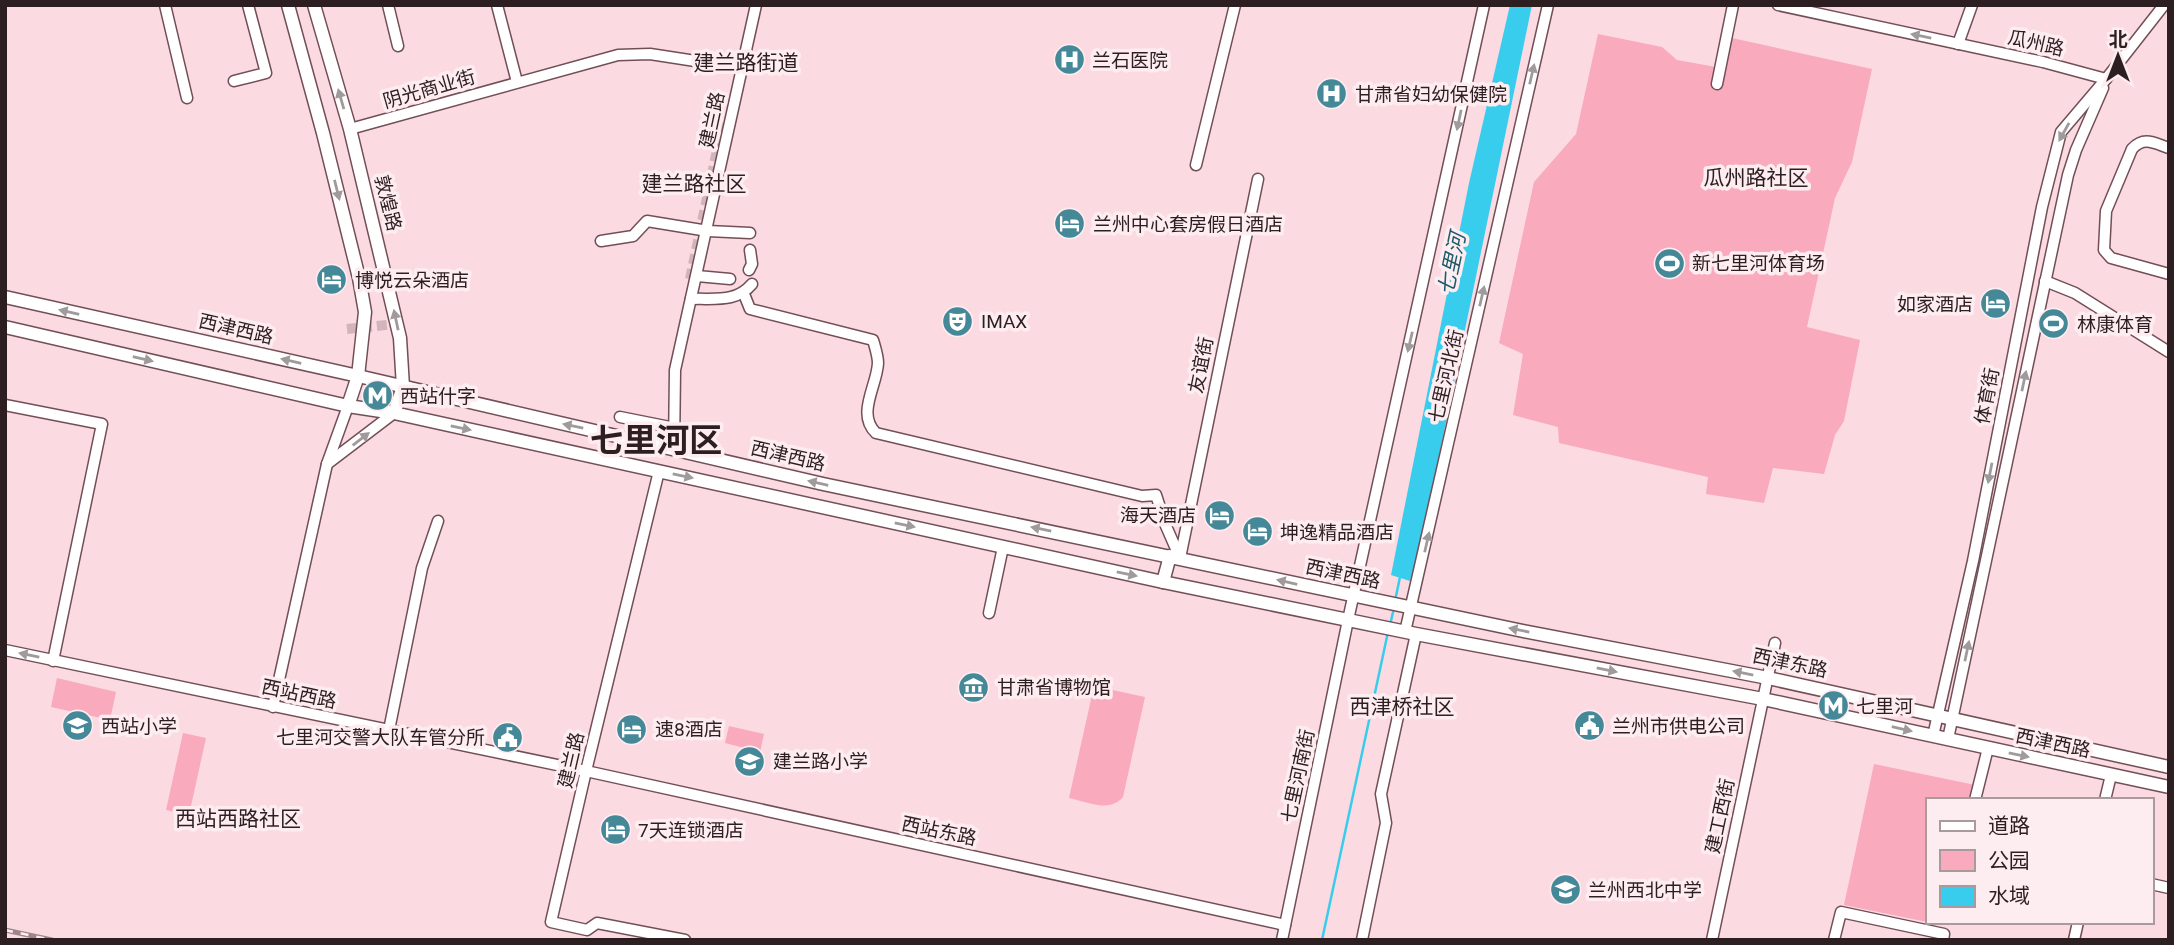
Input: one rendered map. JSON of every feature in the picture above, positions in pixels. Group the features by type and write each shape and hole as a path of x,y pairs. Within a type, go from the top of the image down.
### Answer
{"main road":[{"path":"288,5 323,133 365,312 358,376 348,406"},
{"name":"敦煌路","path":"314,5 350,130 400,338 403,387 394,413"},
{"name":"西津西路","path":"5,298 358,376 840,488 1406,607"},
{"path":"5,327 348,406 394,413 1163,582 1406,632 1763,699 1931,736"},
{"path":"1163,582 1175,557"},
{"name":"西津东路","path":"1406,607 1768,678 2169,767"},
{"name":"西津西路","path":"1931,736 2169,787"}],"street":[{"path":"165,5 187,98"},
{"path":"234,81 266,73 248,5"},
{"path":"388,5 398,46"},
{"path":"497,5 517,82"},
{"name":"建兰路","path":"674,449 675,370 708,231 755,5"},
{"path":"1196,165 1235,5"},
{"path":"1348,620 1484,5"},
{"name":"七里河北街","path":"1406,632 1406,607 1548,5"},
{"path":"1717,84 1733,5"},
{"name":"瓜州路","path":"1777,5 2106,79"},
{"path":"1958,44 1972,5"},
{"name":"体育街","path":"1931,736 1972,561 2042,206 2061,132 2164,5"},
{"name":"阴光商业街","path":"350,130 618,55 650,54 741,68"},
{"name":"体育街","path":"1948,739 2068,175 2106,79"},
{"path":"2169,148 2149,141 2138,142 2132,149 2106,212 2105,250 2111,258 2169,274"},
{"name":"友谊街","path":"1175,557 1258,179"},
{"path":"601,241 633,236 647,221 708,231 750,233"},
{"path":"749,270 753,255 750,250"},
{"path":"697,276 730,279"},
{"path":"2045,281 2075,293 2169,352"},
{"path":"691,299 734,298 744,294 752,284"},
{"path":"744,294 750,309 873,340 878,362 867,417 876,433 1142,496 1156,495 1175,557"},
{"path":"5,405 102,424 53,661"},
{"path":"273,707 327,464 348,406"},
{"path":"327,464 394,413"},
{"path":"620,417 675,428"},
{"name":"建兰路","path":"659,471 551,922 587,930 597,923 685,940"},
{"path":"389,730 422,568 438,521"},
{"path":"989,613 1003,547"},
{"name":"七里河南街","path":"1282,940 1348,620"},
{"path":"1363,940 1386,823 1381,794 1406,632"},
{"name":"建工西街","path":"1712,940 1775,643"},
{"name":"西站西路","path":"5,650 586,771"},
{"path":"1975,798 1987,748"},
{"name":"西站东路","path":"586,771 1285,925"},
{"path":"2105,798 2111,775"},
{"path":"1834,940 1841,912 1944,932"}],"green space":[{"name":"新七里河体育场","path":"1598,34 1662,47 1677,60 1716,67 1723,36 1872,69 1852,162 1835,198 1807,327 1860,340 1844,421 1835,435 1824,474 1773,468 1764,503 1706,494 1708,477 1559,443 1558,427 1513,415 1523,354 1499,343 1534,182 1576,134"},
{"path":"57,678 116,692 110,720 51,707"},
{"path":"1094,686 1145,697 1123,797 1117,802 1105,805 1069,798"},
{"path":"729,726 764,734 760,752 725,743"},
{"path":"183,733 206,738 189,815 166,810"},
{"path":"1874,764 1980,786 1977,798 1926,798 1926,922 1844,905"}],"water":[{"path":"1510,5 1532,5 1421,543 1410,581 1391,575 1469,183"}],"waterway":[{"name":"七里河","path":"1395,601 1400,577"},
{"name":"七里河","path":"1390,625 1394,608"},
{"name":"七里河","path":"1322,940 1388,632"}],"tunnel":[{"path":"690,279 724,117"},
{"path":"347,329 405,323"}],"railway":[{"path":"5,930 52,940"}],"place":[{"name":"兰石医院","path":"1069,60"},
{"name":"甘肃省妇幼保健院","path":"1332,94"},
{"name":"兰州中心套房假日酒店","path":"1070,224"},
{"name":"新七里河体育场","path":"1669,263"},
{"name":"博悦云朵酒店","path":"332,280"},
{"name":"如家酒店","path":"1996,304"},
{"name":"IMAX","path":"958,321"},
{"name":"林康体育","path":"2054,324"},
{"name":"西站什字","path":"377,396"},
{"name":"海天酒店","path":"1219,515"},
{"name":"坤逸精品酒店","path":"1257,532"},
{"name":"甘肃省博物馆","path":"974,687"},
{"name":"七里河","path":"1833,706"},
{"name":"西站小学","path":"78,726"},
{"name":"兰州市供电公司","path":"1589,726"},
{"name":"速8酒店","path":"632,729"},
{"name":"七里河交警大队车管分所","path":"508,737"},
{"name":"建兰路小学","path":"750,761"},
{"name":"7天连锁酒店","path":"615,830"},
{"name":"兰州西北中学","path":"1565,890"}],"district":[{"name":"建兰路街道","path":"746,63"},
{"name":"瓜州路社区","path":"1756,178"},
{"name":"建兰路社区","path":"694,184"},
{"name":"七里河区","path":"656,440"},
{"name":"西津桥社区","path":"1402,707"},
{"name":"西站西路社区","path":"238,819"}]}
